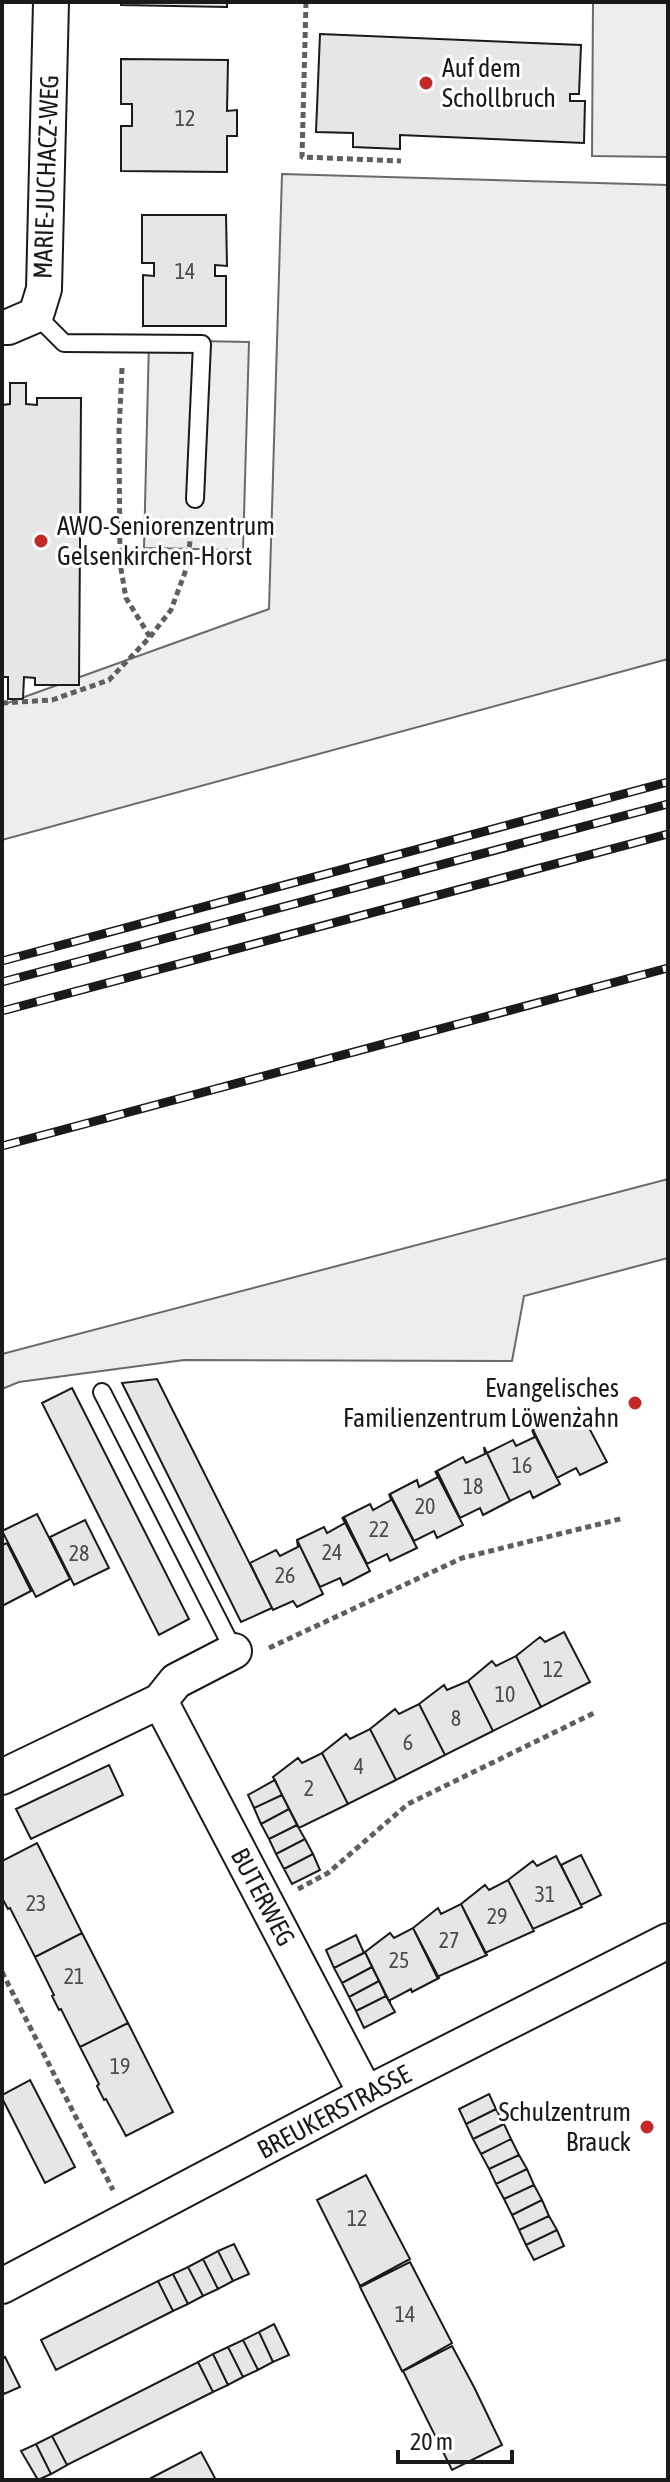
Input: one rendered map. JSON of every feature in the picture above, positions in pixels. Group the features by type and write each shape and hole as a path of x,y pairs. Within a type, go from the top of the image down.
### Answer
{"street":[{"name":"MARIE-JUCHACZ-WEG","path":"2,327 36,315 44,289 51,2"},
{"path":"2,1777 160,1701 176,1681 234,1651"},
{"name":"BUTERWEG","path":"160,1701 366,2094"},
{"name":"BREUKERSTRASSE","path":"2,2286 366,2094 668,1941"}],"lane":[{"path":"36,315 64,343 202,344 195,499"},
{"path":"102,1392 234,1651"}],"path":[{"path":"306,2 302,157 401,161"},
{"path":"124,343 119,432 120,563 126,598 150,637"},
{"path":"2,703 52,700 109,680 150,637 171,610 187,567 195,499"},
{"path":"234,1651 255,1654 462,1558 624,1518"},
{"path":"266,1904 328,1873 408,1804 594,1713"},
{"path":"2,1972 128,2220"}],"shaded area":[{"path":"593,2 668,2 668,157 592,156"},
{"path":"282,174 668,185 668,659 2,840 2,705 269,609"},
{"path":"149,340 249,342 243,550 144,548"},
{"path":"668,1179 668,1258 524,1296 512,1361 184,1360 19,1382 2,1389 2,1354"}],"building":[{"path":"121,2 227,2 227,7 121,5"},
{"path":"320,34 581,45 579,94 570,94 570,101 585,101 584,143 400,135 400,149 353,147 353,133 316,132"},
{"path":"121,59 228,60 227,111 237,110 237,136 227,136 227,172 121,171 121,126 132,126 132,104 121,104"},
{"path":"142,215 226,215 227,266 215,265 215,276 226,276 226,326 143,326 143,275 154,276 154,263 142,263"},
{"name":"AWO-Seniorenzentrum Gelsenkirchen-Horst","path":"10,383 26,383 26,404 37,405 37,398 81,398 79,685 35,685 35,678 24,677 23,699 8,699 8,677 2,677 2,405 10,404"},
{"path":"157,1379 272,1608 241,1622 122,1383"},
{"path":"72,1388 189,1619 159,1635 42,1403"},
{"path":"578,1407 607,1462 580,1475 576,1468 557,1478 533,1430 559,1417 562,1422 581,1413"},
{"path":"532,1430 560,1484 533,1498 530,1491 510,1501 487,1453 513,1440 516,1446 535,1437"},
{"path":"484,1447 510,1501 483,1515 480,1508 460,1518 437,1471 463,1457 466,1463 485,1454"},
{"path":"435,1471 463,1525 437,1538 434,1531 414,1541 390,1494 417,1480 419,1487 438,1477"},
{"path":"389,1494 417,1548 390,1561 387,1554 367,1564 344,1517 370,1504 373,1510 391,1500"},
{"path":"37,1514 70,1579 36,1597 2,1531"},
{"path":"342,1517 370,1571 343,1585 340,1578 320,1587 297,1540 324,1527 327,1533 345,1523"},
{"path":"85,1520 109,1568 74,1585 50,1537"},
{"path":"297,1540 323,1594 297,1607 293,1601 273,1610 250,1563 276,1550 280,1556 298,1547"},
{"path":"7,1543 31,1591 2,1606 2,1545"},
{"path":"564,1632 590,1682 541,1707 516,1656 540,1637 545,1642"},
{"path":"516,1656 541,1707 493,1731 468,1681 492,1661 496,1666"},
{"path":"468,1681 493,1731 445,1755 419,1704 444,1685 447,1690"},
{"path":"419,1704 445,1755 396,1780 370,1729 395,1709 399,1714"},
{"path":"370,1729 396,1780 348,1804 322,1753 346,1734 350,1739"},
{"path":"322,1753 348,1804 299,1828 273,1777 298,1758 302,1763"},
{"path":"109,1765 123,1795 31,1839 16,1809"},
{"path":"275,1780 282,1795 254,1808 248,1795"},
{"path":"282,1795 289,1809 261,1824 254,1808"},
{"path":"289,1809 297,1825 269,1839 261,1824"},
{"path":"297,1825 305,1839 276,1854 269,1839"},
{"path":"305,1839 313,1854 284,1869 276,1854"},
{"path":"37,1843 82,1933 35,1957 2,1898 2,1861"},
{"path":"313,1854 320,1870 292,1884 284,1869"},
{"path":"581,1855 601,1895 581,1905 561,1865"},
{"path":"556,1856 582,1907 533,1929 508,1880 533,1861 537,1866"},
{"path":"508,1880 534,1931 485,1953 461,1904 485,1885 489,1890"},
{"path":"461,1904 487,1955 437,1977 413,1928 438,1908 441,1914"},
{"path":"413,1928 439,1978 412,1992 411,1989 390,2000 390,2003 365,1952 390,1933 394,1938"},
{"path":"82,1933 128,2023 80,2047 35,1957"},
{"path":"356,1935 364,1953 334,1968 326,1950"},
{"path":"365,1952 372,1967 342,1983 334,1968"},
{"path":"372,1967 379,1981 349,1997 342,1983"},
{"path":"379,1981 386,1996 356,2011 349,1997"},
{"path":"386,1996 395,2012 364,2028 356,2011"},
{"path":"128,2023 173,2112 126,2136 104,2100 80,2047"},
{"path":"30,2080 75,2167 45,2183 2,2098 2,2095"},
{"path":"489,2094 496,2109 466,2124 459,2109"},
{"path":"496,2109 504,2124 473,2139 466,2124"},
{"path":"504,2124 511,2139 481,2154 473,2139"},
{"path":"511,2139 519,2155 489,2169 481,2154"},
{"path":"519,2155 527,2169 496,2184 489,2169"},
{"path":"527,2169 534,2185 504,2199 496,2184"},
{"path":"366,2175 410,2259 360,2286 317,2200"},
{"path":"534,2185 542,2200 512,2215 504,2199"},
{"path":"542,2200 549,2216 519,2230 512,2215"},
{"path":"549,2216 557,2230 526,2245 519,2230"},
{"path":"557,2230 564,2246 534,2260 526,2245"},
{"path":"234,2244 249,2274 233,2281 218,2251"},
{"path":"218,2251 233,2281 218,2289 203,2259"},
{"path":"203,2259 218,2289 203,2296 188,2267"},
{"path":"410,2262 452,2343 402,2371 360,2287"},
{"path":"188,2267 203,2296 188,2304 173,2274"},
{"path":"173,2274 188,2304 173,2311 158,2281"},
{"path":"158,2281 173,2311 56,2370 41,2340"},
{"path":"274,2324 289,2355 273,2362 259,2332"},
{"path":"259,2332 273,2362 258,2370 243,2340"},
{"path":"243,2340 258,2370 243,2377 228,2347"},
{"path":"452,2346 502,2445 452,2470 403,2371"},
{"path":"228,2347 243,2377 228,2385 213,2354"},
{"path":"213,2354 228,2385 213,2392 198,2362"},
{"path":"5,2357 20,2387 4,2394 2,2359"},
{"path":"198,2362 213,2392 67,2465 52,2436"},
{"path":"52,2436 67,2465 51,2474 36,2444"},
{"path":"36,2444 51,2474 38,2480 21,2451"},
{"path":"201,2452 216,2480 152,2480 151,2478"}],"railway":[{"path":"2,961 668,782"},
{"path":"2,982 668,804"},
{"path":"2,1011 668,834"},
{"path":"2,1146 668,968"}],"place":[{"name":"Auf dem Schollbruch","path":"426,83"},
{"name":"AWO-Seniorenzentrum Gelsenkirchen-Horst","path":"41,541"},
{"name":"Evangelisches Familienzentrum Löwenzahn","path":"635,1403"},
{"name":"Schulzentrum Brauck","path":"647,2127"}]}
